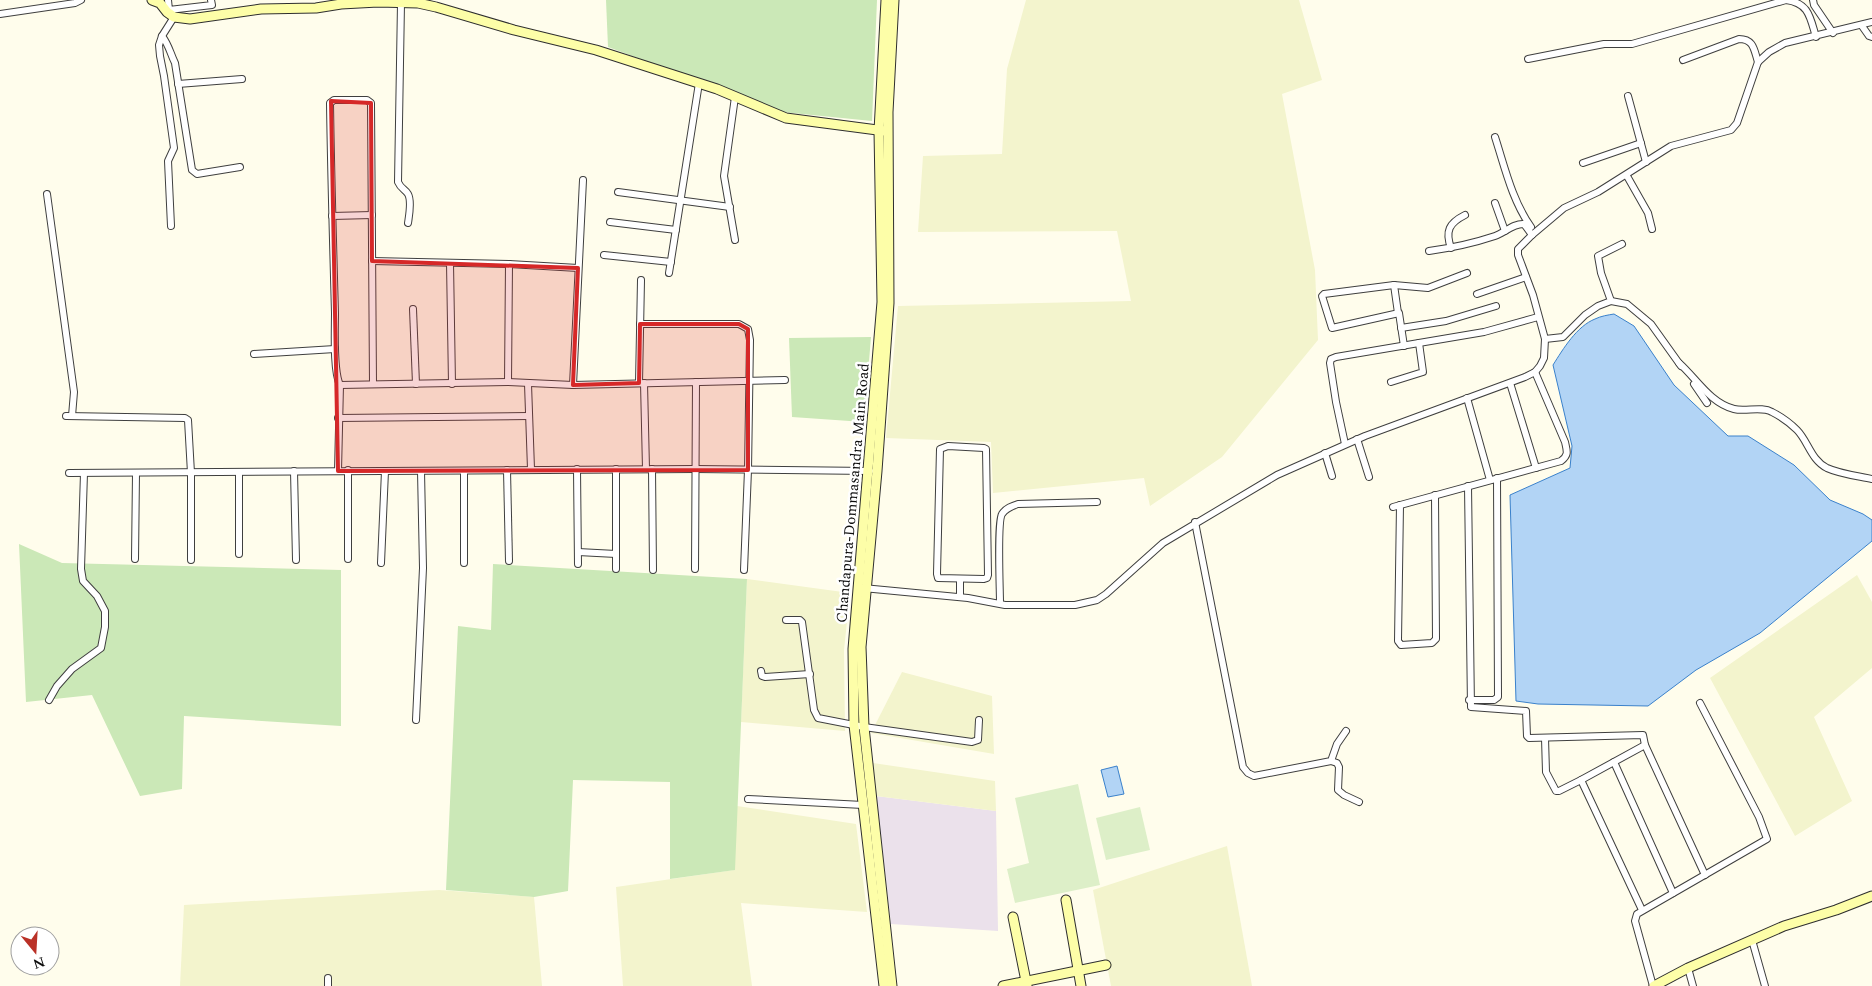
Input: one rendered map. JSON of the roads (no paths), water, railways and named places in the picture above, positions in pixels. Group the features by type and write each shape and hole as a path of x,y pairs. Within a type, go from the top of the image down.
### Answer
{"main road":[{"path":"152,0 160,4 174,17 190,20 261,9 316,8 378,2 436,7 514,30 596,50 699,83 786,118 883,131"},
{"name":"Chandapura-Dommasandra Main Road","path":"886,0 883,131 889,303 863,588 861,648 864,727 892,986"},
{"name":"Chandapura-Dommasandra Main Road","path":"883,131 894,0"},
{"name":"Chandapura-Dommasandra Main Road","path":"863,588 853,649 854,725 884,986"},
{"path":"1658,985 1688,968 1784,926 1836,910 1872,896"},
{"path":"1066,900 1081,986"},
{"path":"1013,917 1027,984"},
{"path":"1003,986 1027,984 1106,965"}],"street":[{"path":"0,14 76,3 81,0"},
{"path":"168,0 169,10 212,5 211,0"},
{"path":"1528,59 1604,44 1632,44 1786,0 1796,1 1807,10 1816,36"},
{"path":"1813,0 1814,5 1833,32"},
{"path":"402,3 398,182 401,189 407,192 410,197 408,223"},
{"path":"190,8 190,20"},
{"path":"172,226 168,161 174,148 160,45 162,36 174,17"},
{"path":"863,588 960,597 1000,604 1075,606 1097,600 1119,584 1163,543 1195,522 1277,475 1357,439 1535,372 1544,358 1546,339 1518,248 1564,208 1626,176 1671,146 1731,130 1737,123 1758,62 1769,52 1785,44 1872,22"},
{"path":"1862,26 1869,36 1872,37"},
{"path":"162,36 169,44 175,63 192,170 197,174 240,167"},
{"path":"1683,60 1739,39 1746,39 1750,41 1758,62"},
{"path":"178,84 242,79"},
{"path":"669,273 699,83"},
{"path":"1628,96 1646,162"},
{"path":"734,97 724,176 735,240"},
{"path":"338,470 340,385 337,373 336,349 330,103 334,100 367,100 371,103 373,384"},
{"path":"1495,137 1513,195 1520,212 1533,233"},
{"path":"1583,163 1641,143"},
{"path":"1626,176 1648,213 1652,229"},
{"path":"573,385 583,180"},
{"path":"618,192 730,207"},
{"path":"47,194 74,392 69,416 185,418 189,422 191,560"},
{"path":"1495,203 1505,231"},
{"path":"332,216 372,215"},
{"path":"1451,248 1447,237 1449,228 1457,219 1465,215"},
{"path":"610,222 676,230"},
{"path":"1429,251 1451,248 1496,236 1522,224 1533,233"},
{"path":"1611,301 1601,273 1598,256 1622,244"},
{"path":"604,255 671,262"},
{"path":"372,262 509,264 578,268"},
{"path":"450,263 452,384"},
{"path":"508,382 509,264"},
{"path":"1398,313 1332,328 1322,296 1324,294 1394,285 1428,288 1467,273"},
{"path":"1477,294 1526,277"},
{"path":"640,280 642,383 649,470 653,570"},
{"path":"1394,285 1404,346"},
{"path":"1546,339 1563,337 1585,315 1598,306 1611,301 1627,304 1651,324 1707,403"},
{"path":"1401,328 1446,320 1496,306"},
{"path":"413,309 416,384"},
{"path":"1345,444 1330,363 1332,359 1484,332 1538,317"},
{"path":"640,324 739,324 748,329 750,340 750,381 744,570"},
{"path":"1391,382 1423,372 1419,343"},
{"path":"254,354 336,349"},
{"path":"1679,363 1704,390 1728,407 1746,410 1770,410 1787,422 1797,430 1810,451 1826,468 1872,479"},
{"path":"1435,495 1436,639 1432,643 1401,645 1398,641 1397,506 1435,495 1561,461 1568,453 1535,372"},
{"path":"340,385 508,382 573,385 785,380"},
{"path":"695,569 696,382"},
{"path":"1510,383 1536,468"},
{"path":"528,384 531,469"},
{"path":"1467,398 1490,480"},
{"path":"338,418 529,416"},
{"path":"1357,439 1369,477"},
{"path":"948,446 984,448 986,454 988,575 984,579 960,579 938,578 936,574 940,449 948,446"},
{"path":"1325,453 1332,476"},
{"path":"69,473 531,469 649,470 695,468 873,471"},
{"path":"577,469 578,564"},
{"path":"616,469 616,568"},
{"path":"348,470 348,559"},
{"path":"416,720 423,568 421,470"},
{"path":"464,470 464,563"},
{"path":"506,470 509,561"},
{"path":"294,471 296,560"},
{"path":"381,563 385,471"},
{"path":"239,472 239,554"},
{"path":"49,700 57,686 72,669 101,648 105,627 105,611 97,596 83,581 81,569 84,473"},
{"path":"135,559 136,473"},
{"path":"1469,700 1494,700 1498,697 1498,478"},
{"path":"1468,486 1469,700 1471,708 1526,711 1527,736 1529,738 1643,735 1645,744 1705,875"},
{"path":"1000,604 999,542 1001,516 1004,512 1009,507 1018,504 1097,502"},
{"path":"1195,522 1243,767 1254,776 1331,761 1337,763 1339,767 1338,790 1359,802"},
{"path":"578,552 616,554"},
{"path":"960,579 960,597"},
{"path":"786,620 800,620 802,622 814,710 818,718 864,727 976,742 978,740 979,720"},
{"path":"761,671 762,676 765,677 810,674"},
{"path":"1658,985 1635,921 1637,914 1765,840 1767,836 1700,703"},
{"path":"1331,761 1337,744 1346,731"},
{"path":"1545,738 1546,772 1556,791 1582,780 1645,744"},
{"path":"1614,762 1673,893"},
{"path":"1582,780 1642,910"},
{"path":"748,799 862,805"},
{"path":"1752,940 1765,986"},
{"path":"1688,968 1693,986"},
{"path":"328,978 328,986"}],"water":[{"path":"1614,314 1634,326 1674,385 1728,436 1748,436 1794,465 1830,500 1863,514 1872,520 1872,541 1760,633 1696,670 1648,706 1538,704 1516,701 1510,495 1570,468 1572,446 1553,365 1561,352 1582,327 1597,318"},
{"path":"1117,766 1124,794 1108,797 1101,770"}]}
